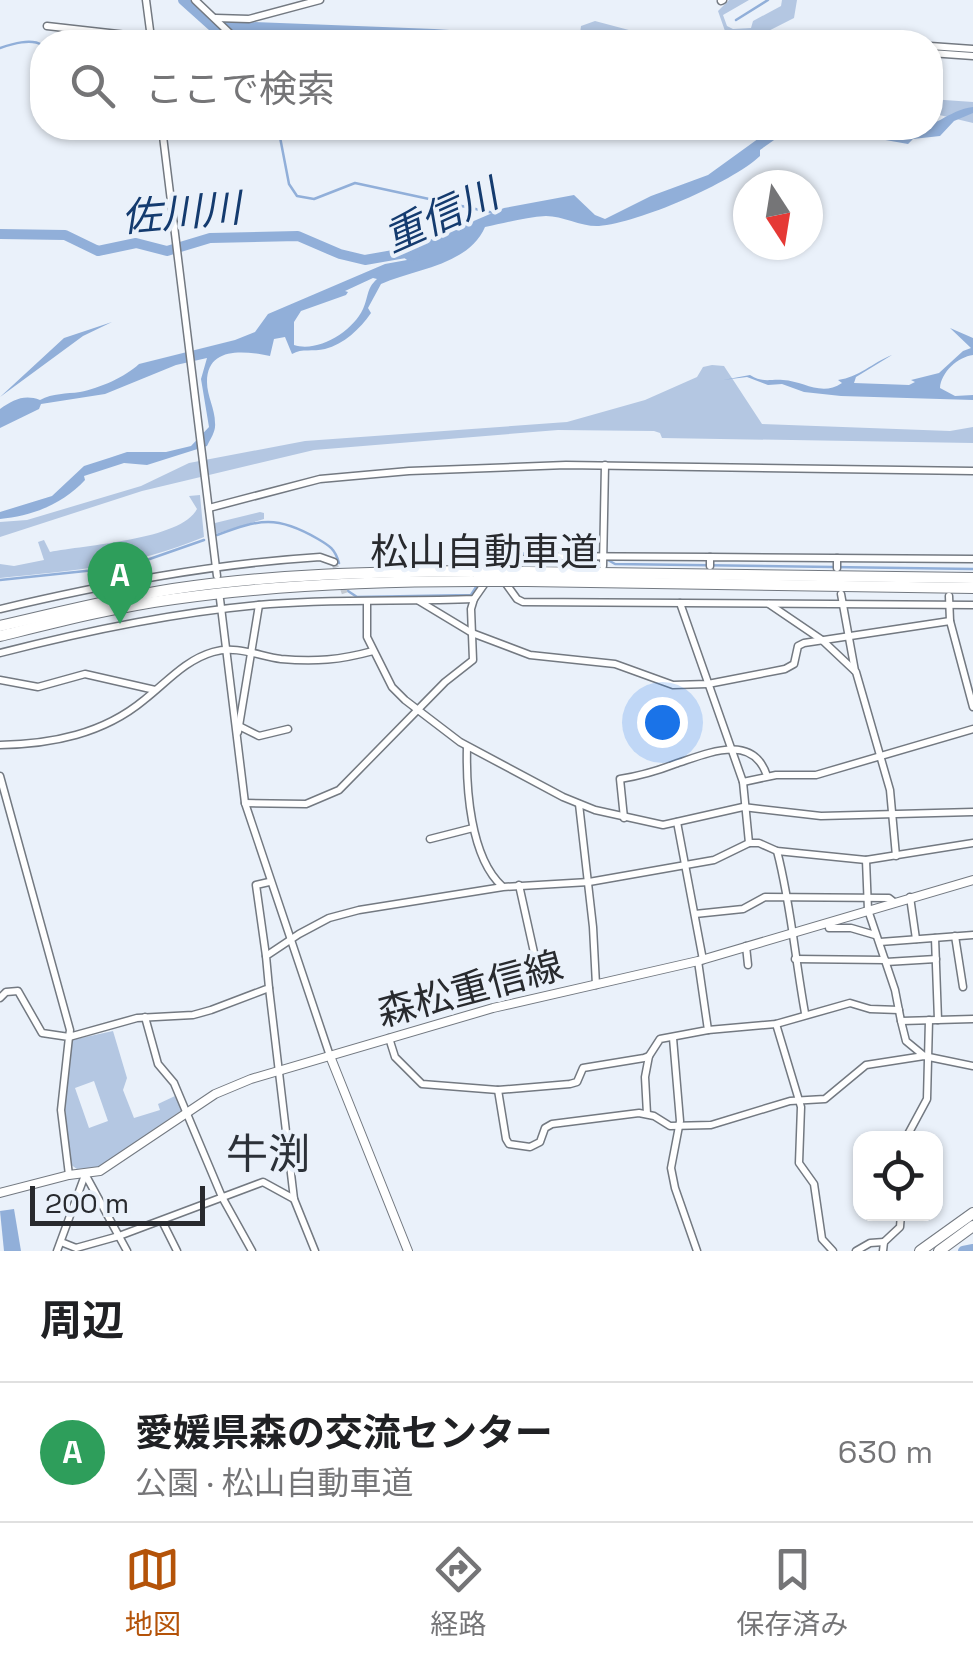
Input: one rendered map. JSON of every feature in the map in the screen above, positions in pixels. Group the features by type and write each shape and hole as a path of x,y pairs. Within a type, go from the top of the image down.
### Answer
{"highway":[{"name":"松山自動車道","path":"0,626 124,598 231,581 360,572 973,578"},
{"name":"松山自動車道","path":"0,636 111,610 231,592 474,576"},
{"name":"松山自動車道","path":"527,576 973,588"},
{"path":"920,1251 973,1213"},
{"path":"939,1251 973,1226"}],"main road":[{"name":"森松重信線","path":"0,1193 100,1171 235,1084 493,1008 700,960 828,925 973,880"},
{"path":"330,1056 408,1251"}],"street":[{"path":"146,0 150,30"},
{"path":"195,0 228,30"},
{"path":"216,18 249,19 320,0"},
{"path":"47,26 75,30"},
{"path":"943,48 973,53"},
{"path":"943,53 973,53"},
{"path":"163,140 216,571"},
{"path":"209,508 343,475 605,465 973,472"},
{"path":"604,566 605,465"},
{"path":"245,803 306,804 339,790 445,682 473,660 474,600 497,566 517,566 529,556 710,561 973,560"},
{"path":"0,609 106,584 320,557 334,562"},
{"path":"837,558 837,568"},
{"path":"949,570 950,559"},
{"path":"492,574 524,602 680,603 711,598 768,604 949,600 973,605"},
{"path":"602,590 602,602"},
{"path":"841,594 856,672 890,790 896,856"},
{"path":"0,653 100,630 222,609 346,596 367,603 474,600"},
{"path":"220,599 245,803 330,1056"},
{"path":"949,600 950,620 973,707"},
{"path":"419,601 472,633 530,655 616,664 673,685 708,684 785,669 794,664 798,646 950,620"},
{"path":"367,603 367,637 392,687 467,746 579,804 650,825 743,807 822,816 973,812"},
{"path":"680,603 742,782 750,843"},
{"path":"768,604 822,640 856,672"},
{"path":"237,737 259,605"},
{"path":"0,745 43,743 91,731 124,715 179,670 209,652 226,649 323,662 372,650"},
{"path":"0,680 38,688 84,674 156,690"},
{"path":"239,726 259,736 288,730"},
{"path":"742,782 766,776 816,775 973,729"},
{"path":"467,746 466,780 473,828 491,876 502,886"},
{"path":"624,818 620,780 712,751 754,755 766,776"},
{"path":"0,776 70,1030 61,1110 69,1175"},
{"path":"579,804 596,985"},
{"path":"677,822 694,914 708,1030"},
{"path":"430,839 473,828"},
{"path":"266,956 329,918 359,910 502,886 588,882 714,860 750,843 777,851 866,860 973,844"},
{"path":"777,851 789,897 795,959 806,1013"},
{"path":"866,860 868,910 906,1041 927,1056"},
{"path":"269,882 256,884 294,1199 315,1251"},
{"path":"520,885 534,957"},
{"path":"694,914 742,909 764,896 890,898 894,902"},
{"path":"910,897 916,939"},
{"path":"830,941 828,925 878,938 973,935"},
{"path":"955,936 963,987"},
{"path":"910,1131 927,1099 927,1056 934,1020 935,938"},
{"path":"746,946 748,965"},
{"path":"795,959 936,959"},
{"path":"0,998 18,990 42,1033 69,1037 145,1017 193,1014 269,988"},
{"path":"647,1114 645,1077 649,1056 660,1040 708,1030 776,1024 850,1003 870,1009 900,1010"},
{"path":"145,1017 158,1064 174,1083 222,1197 252,1251"},
{"path":"902,1022 973,1019"},
{"path":"776,1024 800,1100 799,1163 814,1184 822,1239 833,1251"},
{"path":"389,1038 394,1057 422,1084 498,1090 570,1084 578,1082 583,1068 649,1056"},
{"path":"673,1038 680,1127 672,1168 697,1251"},
{"path":"498,1090 506,1139 509,1144 522,1147 535,1146 545,1128 552,1124 647,1114 680,1127 711,1125 800,1100 817,1100 832,1096 866,1064 927,1056 973,1066"},
{"path":"86,1174 127,1251"},
{"path":"58,1251 86,1174"},
{"path":"62,1242 81,1249 263,1182 294,1199"},
{"path":"162,1221 178,1251"},
{"path":"856,1251 870,1243 884,1247 900,1221"}],"shaded area":[{"path":"729,0 749,0 723,15 727,26 733,29 751,28 753,21 781,6 782,0 797,0 794,18 770,30 725,30 718,11"},
{"path":"595,21 629,30 580,30 581,26"},
{"path":"943,100 973,102 973,123 943,116"},
{"path":"973,107 973,113 954,121 943,133 943,119"},
{"path":"756,140 774,140 760,150 760,156 741,170 733,170 728,178 637,218 593,226 546,216 485,227 467,250 454,258 381,284 368,308 371,313 339,344 292,354 285,337 274,339 270,356 229,354 213,362 207,382 215,426 207,446 147,465 124,463 84,476 85,480 57,502 35,512 0,519 0,512 52,496 84,466 127,452 166,452 191,446 209,427 201,379 207,358 176,365 105,394 41,404 39,409 0,428 0,409 14,401 88,390 119,378 139,364 235,340 255,332 268,314 385,264 407,260 402,256 411,248 504,208 574,195 605,219 651,196 708,175","holes":["377,279 351,325 334,338 314,346 294,345 294,322 301,311"]},
{"path":"112,322 83,336 0,397 64,338"},
{"path":"950,328 973,338 973,355 951,366 940,388 955,396 973,395 973,400 841,396 804,392 782,384 768,385 747,377 723,380 750,375 827,389 892,355 856,377 854,383 909,385 915,382 911,380 939,373 971,348"},
{"path":"724,366 762,424 950,431 973,427 973,443 662,438 654,431 558,430 314,450 142,491 0,537 0,522 27,520 141,486 189,463 305,441 567,422 645,400 697,377 703,367"},
{"path":"200,495 204,537 128,561 0,578 0,564 14,566 44,560 38,542 44,540 50,552 130,540 172,528 197,509 189,496"},
{"path":"260,512 264,519 215,534 215,523"},
{"path":"113,1031 127,1078 123,1090 134,1118 160,1110 158,1104 175,1096 182,1110 100,1167 77,1169 70,1164 65,1109 72,1040","holes":["94,1081 108,1121 89,1128 75,1088"]},
{"path":"14,1209 21,1251 4,1251 0,1211"}],"waterway":[{"path":"183,0 212,26 217,26"},
{"path":"736,20 768,0"},
{"path":"226,26 330,30"},
{"path":"0,48 30,42"},
{"name":"重信川","path":"281,140 289,184 297,196 314,199 355,183 494,213"},
{"name":"佐川川","path":"0,234 65,235 98,251 136,243 167,251 210,238 298,236 365,260 405,253 415,256"},
{"path":"217,535 257,523 279,523 326,544 339,563"},
{"path":"0,580 114,568 204,540"},
{"path":"488,569 494,560 517,559 526,552 596,554"},
{"path":"608,560 615,564 973,569"},
{"path":"348,591 357,597 471,595 478,584"},
{"path":"963,1251 973,1249"}],"tunnel":[{"path":"334,562 345,594"}],"place":[{"name":"愛媛県森の交流センター","path":"120,624"}],"district":[{"name":"牛渕","path":"268,1154"}]}
